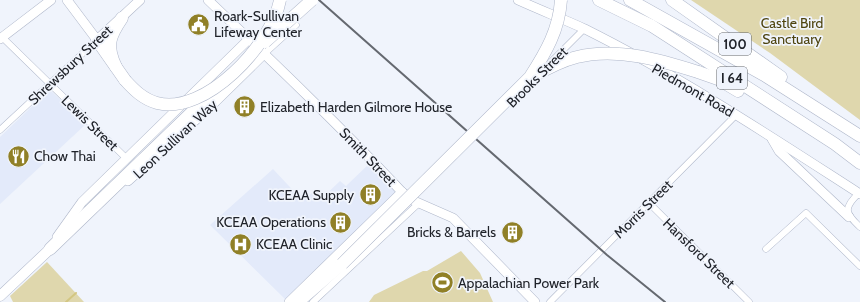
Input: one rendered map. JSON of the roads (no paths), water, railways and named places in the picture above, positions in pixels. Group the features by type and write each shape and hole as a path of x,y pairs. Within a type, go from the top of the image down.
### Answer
{"highway":[{"path":"249,56 273,24 280,0"},
{"path":"50,249 249,56 312,0"},
{"path":"304,301 530,77 552,40 556,30 561,0"},
{"name":"I 64","path":"599,0 652,26 835,144 860,163"},
{"name":"I 64","path":"630,0 689,32 794,93 860,136"},
{"name":"100","path":"672,0 779,75 794,93"},
{"path":"116,67 110,47 111,34 122,18"},
{"path":"96,40 125,80 144,98 157,103 183,103 195,99 220,85"},
{"path":"530,77 561,62 576,57 593,54 616,53 639,56 718,79 835,144"}],"main road":[{"name":"Leon Sullivan Way","path":"0,297 50,249"},
{"path":"0,297 4,302"}],"street":[{"path":"1,38 51,0"},
{"path":"67,0 96,40"},
{"name":"Shrewsbury Street","path":"0,130 140,0"},
{"name":"Smith Street","path":"208,0 263,55 325,112 402,192 419,203 453,218 535,302"},
{"name":"Piedmont Road","path":"518,0 584,29 670,75 736,115 859,194"},
{"name":"Leon Sullivan Way","path":"50,249 80,227 296,25"},
{"name":"Brooks Street","path":"489,124 584,29"},
{"name":"Lewis Street","path":"1,38 127,159"},
{"name":"Leon Sullivan Way","path":"50,249 82,202 248,40"},
{"name":"Morris Street","path":"550,302 736,115"},
{"path":"771,138 779,151 860,227"},
{"path":"289,302 402,192"},
{"path":"849,217 848,205 859,194"},
{"path":"304,301 419,203"},
{"name":"Hansford Street","path":"649,203 749,302"},
{"path":"766,249 806,213 860,266"}],"waterway":[{"path":"66,302 76,293"}],"railway":[{"path":"319,0 607,255 665,302"}],"place":[{"name":"Roark-Sullivan Lifeway Center","path":"198,24"},
{"name":"Elizabeth Harden Gilmore House","path":"244,107"},
{"name":"Chow Thai","path":"18,156"},
{"name":"KCEAA Supply","path":"370,195"},
{"name":"KCEAA Operations","path":"341,222"},
{"name":"Bricks & Barrels","path":"512,232"},
{"name":"KCEAA Clinic","path":"240,244"},
{"name":"Appalachian Power Park","path":"442,283"}],"park label":[{"name":"Castle Bird Sanctuary","path":"792,32"}]}
